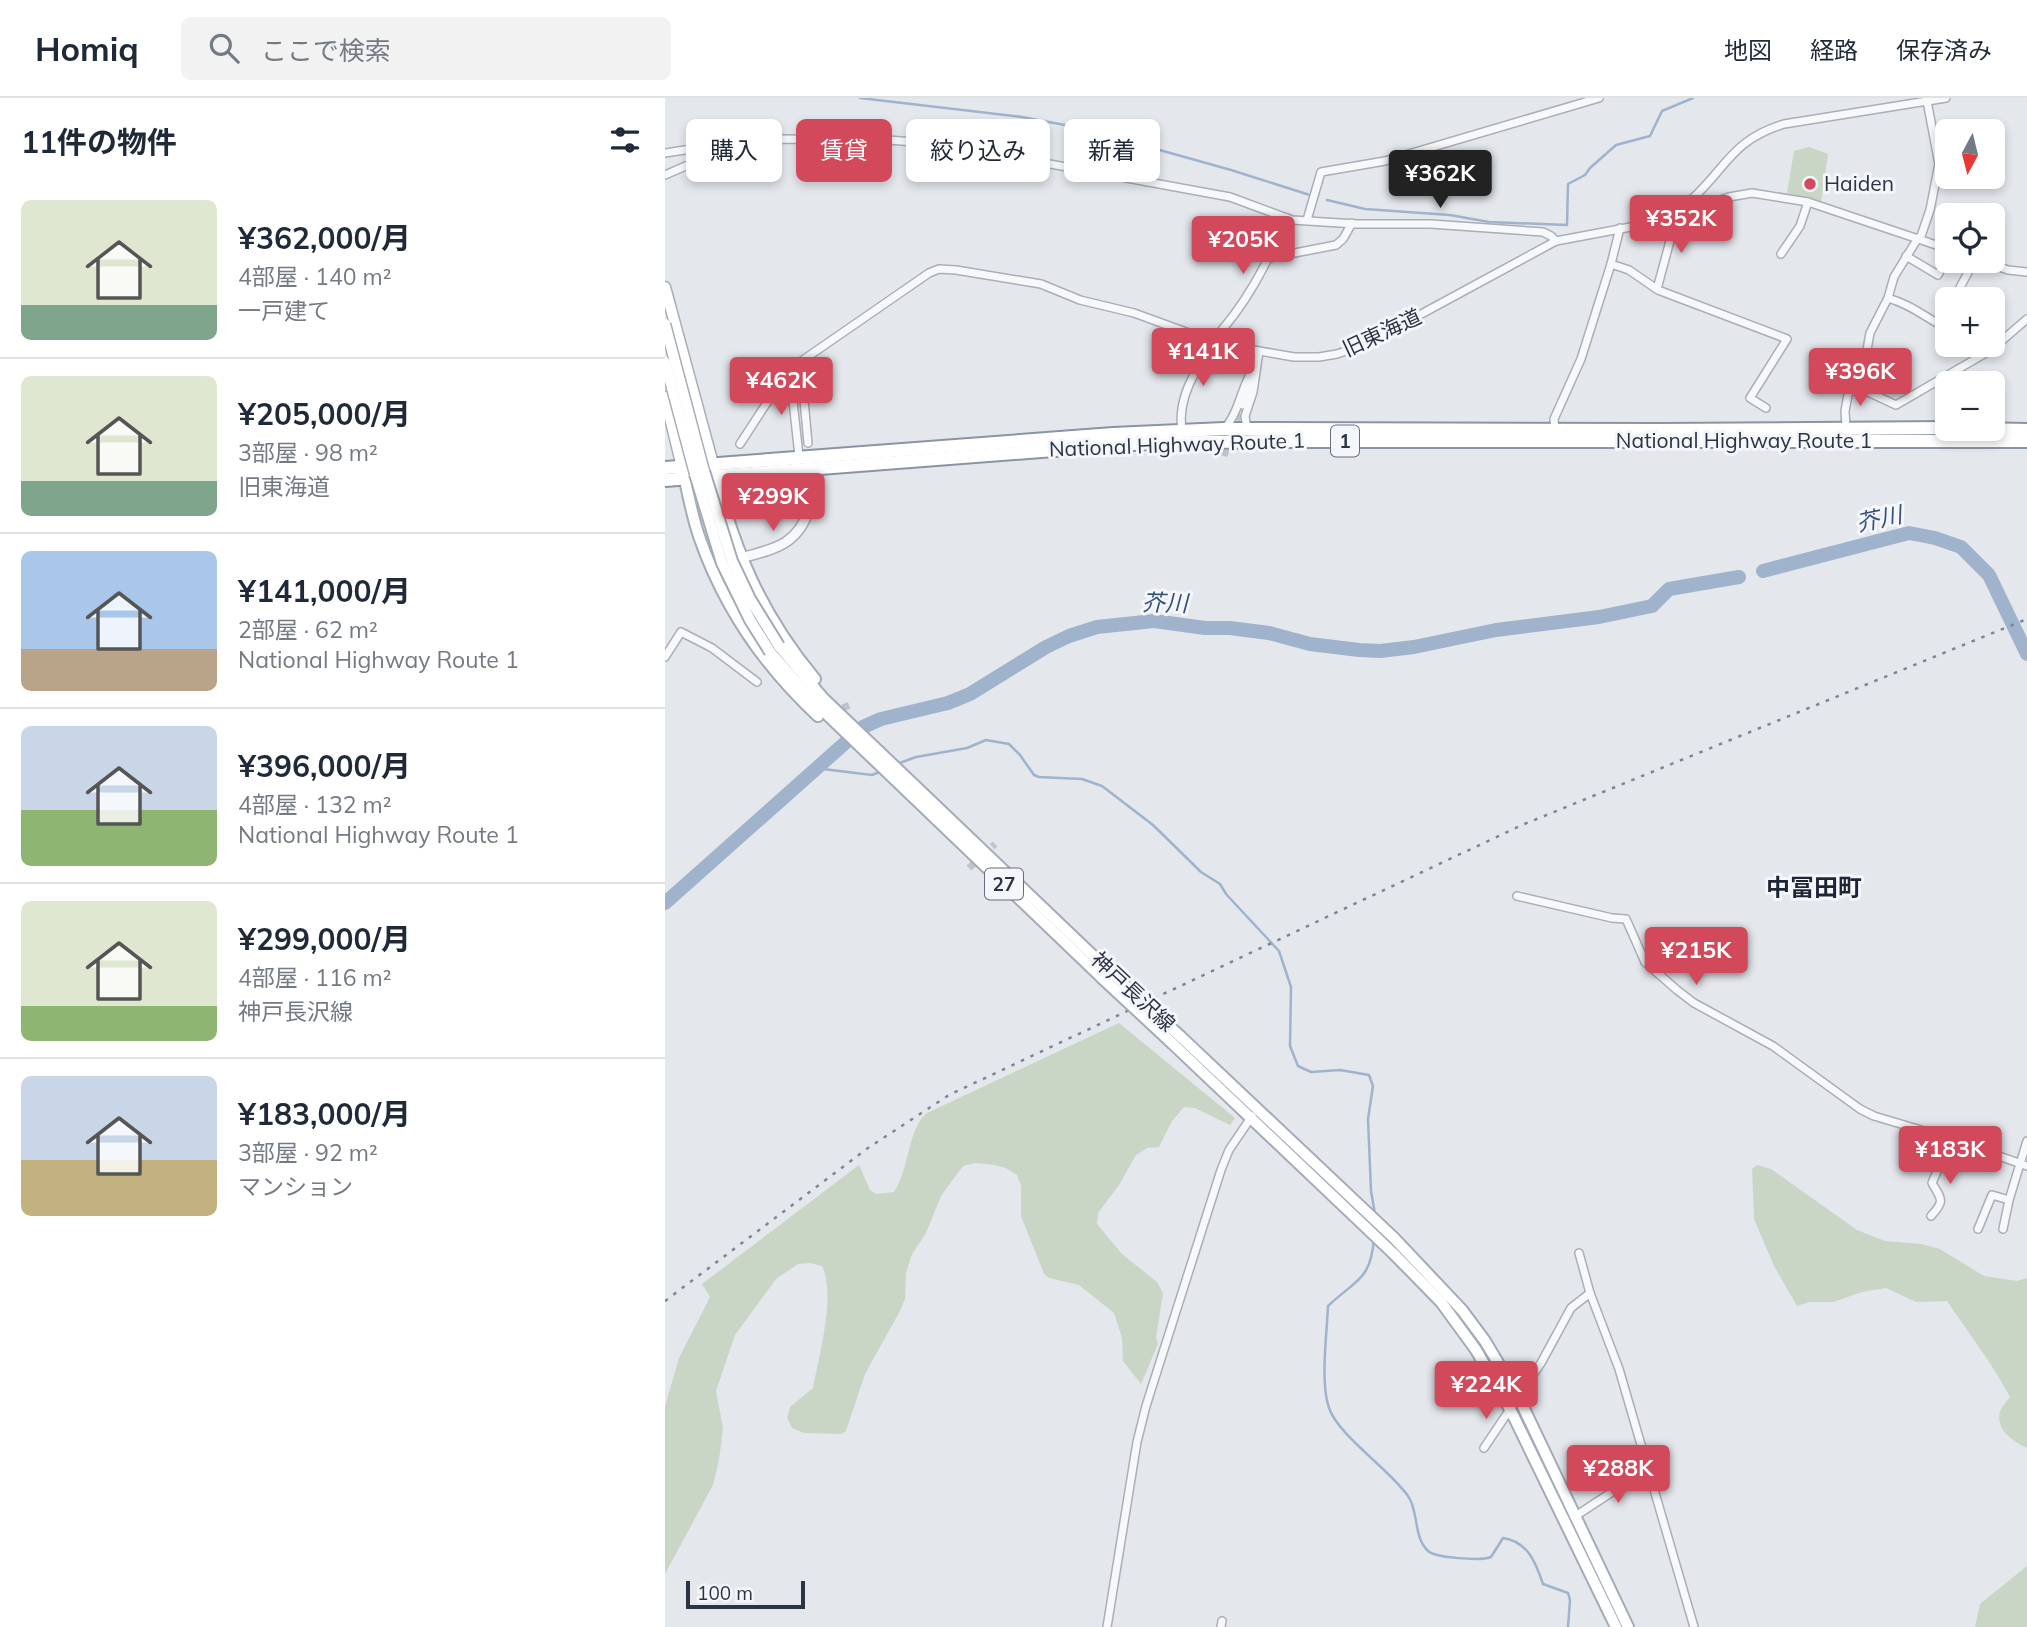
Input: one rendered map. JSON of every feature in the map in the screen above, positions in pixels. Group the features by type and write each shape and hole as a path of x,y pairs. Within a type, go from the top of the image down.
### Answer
{"highway":[{"name":"National Highway Route 1","path":"665,480 799,456 1224,429 1935,428"},
{"path":"2005,430 2027,430"},
{"name":"National Highway Route 1","path":"665,468 699,472 1146,443 2027,440"}],"main road":[{"path":"665,288 699,472"},
{"path":"665,324 699,472"},
{"path":"665,362 699,472"},
{"path":"665,397 699,472"},
{"name":"神戸長沢線","path":"699,472 723,508 774,649 787,673 895,781 909,786"},
{"name":"神戸長沢線","path":"699,472 700,539 743,628 814,678 829,694 835,721 909,786 1177,1041 1421,1280 1441,1302 1476,1350 1511,1411"},
{"name":"神戸長沢線","path":"699,472 722,563 750,620 774,649"},
{"name":"神戸長沢線","path":"1253,1114 1336,1185 1423,1266 1485,1341 1518,1396"},
{"name":"27","path":"1518,1396 1627,1627"},
{"name":"27","path":"1511,1411 1616,1627"}],"street":[{"path":"1307,220 1321,172 1385,161 1599,98"},
{"path":"1652,223 1656,212 1690,201 1733,153 1769,129 1784,124 1946,98"},
{"path":"1846,428 1845,411 1853,385 1865,361 1870,333 1888,298 1894,277 1919,239 1930,210 1939,164 1927,101"},
{"path":"782,139 888,140 941,144 1230,197 1287,218 1352,223 1431,223 1543,232 1556,241"},
{"path":"665,153 686,149"},
{"path":"665,175 686,166"},
{"name":"旧東海道","path":"740,444 779,384 803,360 929,272 939,269 1041,284 1080,300 1135,313 1215,343 1306,358 1337,354 1355,348 1406,324 1556,241 1652,223 1729,197 1752,193 1808,202 1935,244"},
{"path":"1781,254 1800,226 1808,202"},
{"path":"1657,289 1677,215"},
{"path":"1182,431 1180,421 1194,373 1245,302 1287,218"},
{"path":"1269,258 1336,245 1352,223"},
{"path":"1555,430 1554,419 1581,359 1620,229"},
{"path":"1906,256 1938,275 1939,273"},
{"path":"1611,264 1629,270 1657,289 1787,339 1750,398 1766,408"},
{"path":"2005,270 2027,272"},
{"path":"1888,298 1909,304 1935,323"},
{"path":"2005,338 2027,319"},
{"path":"1242,405 1259,351"},
{"path":"1853,385 1896,405 1979,357"},
{"path":"803,360 802,379 808,443"},
{"path":"1247,429 1245,416 1253,392 1255,365"},
{"path":"1224,429 1232,419 1246,378 1255,365"},
{"path":"790,374 799,456"},
{"path":"741,558 772,550 792,538 803,525 809,509 810,479"},
{"path":"665,657 681,632 712,648 757,682"},
{"path":"1517,897 1626,919 1645,962 1694,1003 1710,1009 1773,1046 1860,1109 1874,1116 2024,1165"},
{"path":"1107,1627 1137,1442 1146,1406 1221,1170 1229,1150 1253,1114"},
{"path":"1931,1216 1941,1205 1942,1199 1932,1184 1951,1139"},
{"path":"2003,1229 2010,1200 2024,1165 2027,1141"},
{"path":"1978,1229 1992,1195 2010,1200"},
{"path":"1579,1253 1590,1293 1616,1362 1695,1627"},
{"path":"1484,1448 1511,1411 1571,1308 1590,1293"},
{"path":"1574,1517 1647,1469"}],"green space":[{"path":"1809,147 1828,154 1821,203 1787,193 1794,151"},
{"path":"1119,1023 1235,1118 1230,1125 1195,1108 1184,1107 1172,1121 1159,1147 1147,1148 1136,1155 1119,1185 1098,1213 1097,1224 1122,1254 1157,1282 1163,1293 1156,1338 1158,1344 1141,1384 1123,1361 1122,1338 1114,1313 1079,1285 1049,1278 1044,1274 1021,1216 1021,1186 1017,1175 994,1165 975,1163 963,1166 941,1196 926,1233 912,1254 906,1273 905,1299 865,1374 846,1431 841,1434 804,1433 792,1428 787,1418 790,1407 813,1388 827,1309 826,1278 822,1266 798,1264 776,1279 735,1335 716,1391 723,1428 713,1485 665,1574 665,1406 679,1358 710,1297 702,1284 859,1165 870,1190 876,1194 894,1192 903,1173 916,1128 927,1113"},
{"path":"1757,1165 1771,1169 1857,1230 1885,1241 1921,1244 1940,1249 1984,1276 2017,1281 2027,1278 2027,1448 2011,1439 2003,1430 2000,1412 2010,1397 1947,1301 1916,1302 1886,1288 1862,1292 1833,1302 1809,1302 1797,1306 1774,1266 1754,1219 1752,1169"},
{"path":"2027,1566 2027,1627 1975,1627 1980,1604"}],"waterway":[{"path":"860,98 1022,117 1081,128 1313,196"},
{"path":"1327,200 1365,209 1450,215 1489,222 1567,225 1568,184 1585,175 1616,145 1650,136 1662,111 1693,98"},
{"name":"芥川","path":"1763,571 1909,533 1935,538 1961,547 1989,575 2027,654"},
{"name":"芥川","path":"665,903 863,727 881,719 948,703 970,694 1046,647 1097,627 1154,621 1269,633 1310,644 1380,651 1414,647 1496,630 1599,617 1652,606 1669,589 1739,577"},
{"path":"897,764 916,757 967,748 986,740 1009,744 1034,775 1082,779 1102,786 1153,825 1201,872 1220,884 1226,894 1279,951 1291,987 1290,1046 1298,1066 1311,1072 1340,1070 1369,1075 1373,1086 1368,1119 1371,1191 1375,1214"},
{"path":"818,764 823,769 872,775 882,771"},
{"path":"1374,1238 1365,1272 1328,1306 1324,1371 1329,1408 1353,1441 1408,1496 1414,1509 1420,1539 1428,1551 1449,1557 1486,1558 1491,1557 1503,1538 1512,1540 1530,1555 1543,1584 1568,1593 1568,1627"}],"tunnel":[{"path":"1233,430 1242,405"},
{"path":"1224,456 1229,441"},
{"path":"833,712 852,704"},
{"path":"969,868 995,844"}],"railway":[{"path":"665,1301 868,1148 949,1095 1522,825 2027,619"}],"place":[{"name":"Haiden","path":"1810,184"}],"district":[{"name":"中冨田町","path":"1814,888"}]}
